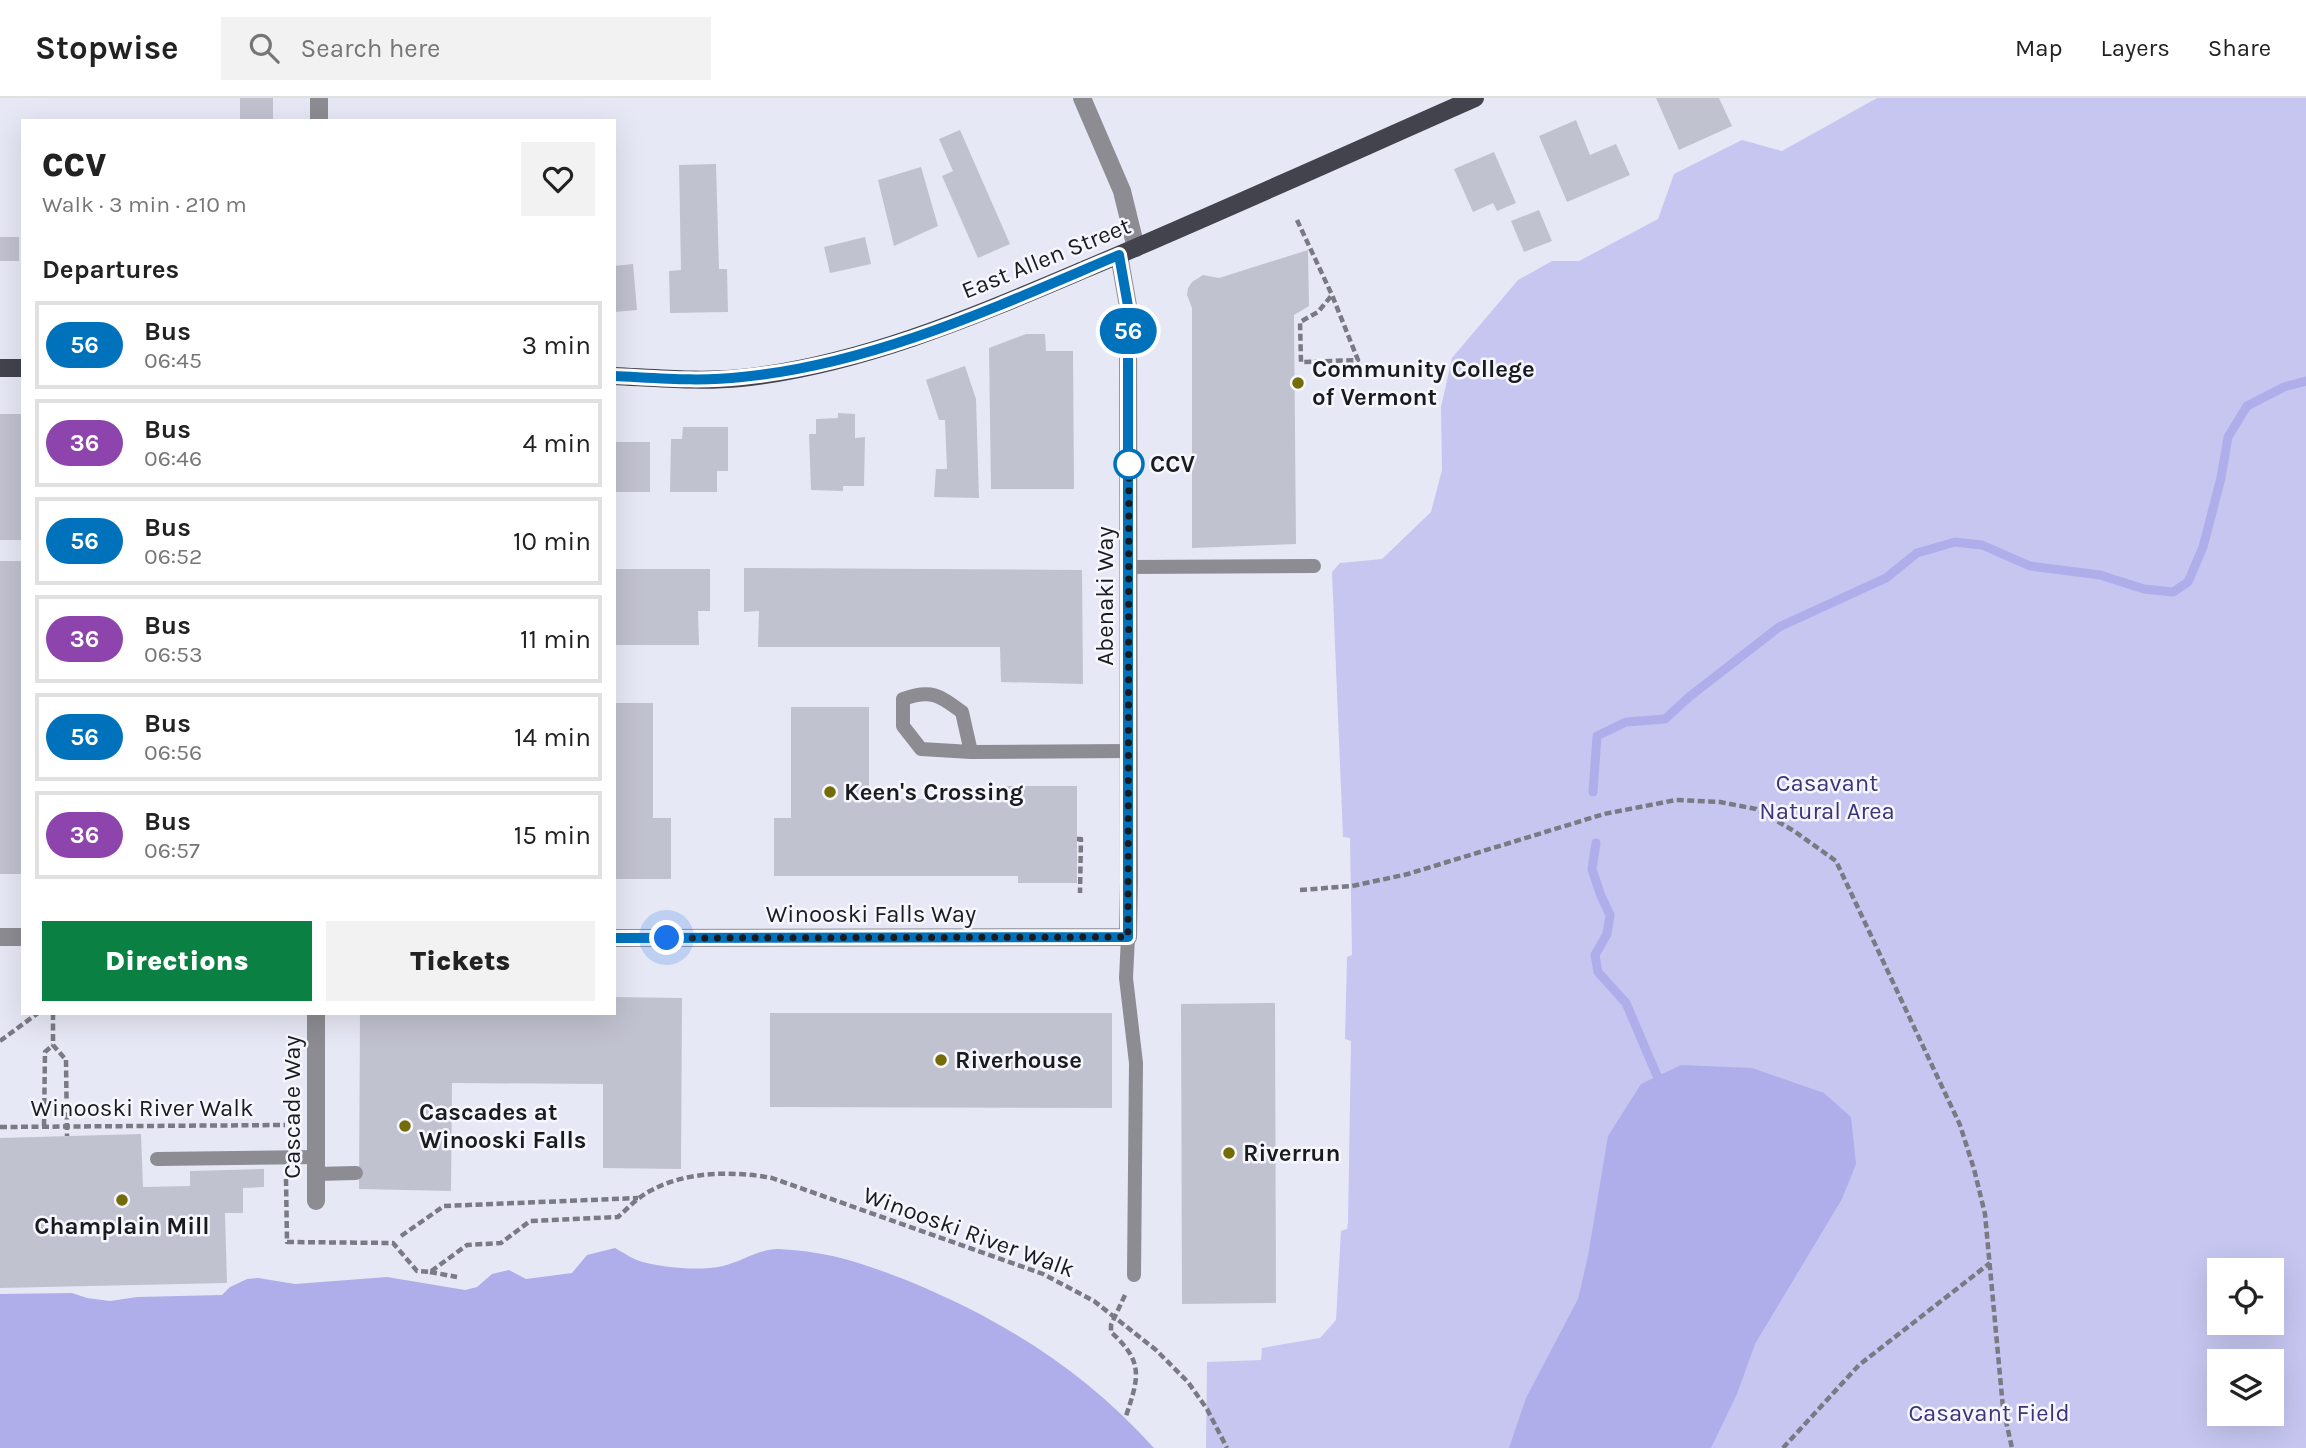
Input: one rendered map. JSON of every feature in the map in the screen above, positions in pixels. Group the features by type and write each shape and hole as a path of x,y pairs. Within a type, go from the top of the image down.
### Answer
{"main road":[{"name":"East Allen Street","path":"616,376 721,379 819,364 884,347 931,331 1127,251 1475,98"},
{"path":"0,368 21,368"}],"street":[{"path":"319,98 319,119"},
{"name":"Abenaki Way","path":"1082,98 1122,191 1127,251 1128,937"},
{"path":"0,937 21,937"},
{"name":"Winooski Falls Way","path":"616,938 1128,937"},
{"name":"Cascade Way","path":"316,1015 316,1201"}],"lane":[{"path":"1129,567 1314,566"},
{"path":"971,752 962,712 944,699 923,692 903,699 903,726 921,749 971,752 1129,751"},
{"path":"1128,937 1126,978 1136,1063 1134,1275"},
{"path":"157,1159 316,1166 356,1173"}],"path":[{"path":"1297,220 1332,295 1358,360 1301,362 1300,323 1318,312 1332,295"},
{"path":"1300,890 1342,888 1408,874 1604,814 1675,800 1720,802 1756,809 1794,831 1836,861 1960,1125 1974,1169 1985,1214 2003,1408 2012,1448"},
{"path":"1077,839 1080,839 1080,893"},
{"path":"0,1041 35,1015"},
{"path":"53,1015 53,1045 65,1060 67,1136"},
{"path":"44,1126 45,1052 53,1045"},
{"name":"Winooski River Walk","path":"0,1126 285,1125"},
{"name":"Winooski River Walk","path":"430,1272 467,1245 501,1243 530,1221 618,1217 638,1198 667,1184 706,1175 752,1174 772,1178 1043,1274 1077,1291 1116,1316 1188,1382 1207,1409 1227,1448"},
{"path":"286,1179 288,1242 393,1243 416,1271 457,1277"},
{"name":"Winooski River Walk","path":"401,1237 444,1206 638,1198"},
{"path":"1783,1448 1859,1365 1990,1263"},
{"path":"1116,1316 1111,1332 1128,1347 1136,1371 1135,1388 1126,1416"}],"green space":[{"name":"Casavant Natural Area","path":"1877,98 2306,98 2306,1448 1206,1448 1207,1362 1261,1360 1262,1348 1320,1338 1336,1320 1341,1231 1347,1229 1348,1223 1351,1041 1345,1039 1347,957 1352,955 1350,838 1343,837 1332,572 1340,563 1382,559 1431,512 1442,470 1441,407 1452,358 1518,280 1552,261 1579,261 1658,219 1674,174 1742,140 1782,151"}],"shaded area":[{"path":"1681,1065 1752,1068 1824,1093 1851,1117 1856,1164 1842,1199 1755,1344 1737,1394 1711,1448 1509,1448 1526,1398 1578,1299 1608,1136 1641,1084"},
{"path":"615,1248 643,1262 693,1269 723,1266 771,1250 796,1250 862,1264 894,1275 946,1297 1042,1351 1101,1395 1154,1448 0,1448 0,1294 72,1293 110,1301 137,1297 222,1295 230,1287 247,1279 258,1278 295,1284 387,1277 465,1290 477,1287 492,1274 509,1270 526,1279 572,1273 587,1255"}],"building":[{"path":"240,98 273,98 273,119 240,119"},
{"path":"1656,98 1719,98 1732,126 1679,150"},
{"path":"1576,120 1590,155 1616,144 1630,175 1567,202 1539,136"},
{"path":"960,130 1010,244 978,258 942,176 953,171 939,139"},
{"path":"1494,152 1516,203 1497,211 1493,203 1473,212 1454,169"},
{"path":"716,164 719,269 727,269 728,312 670,313 669,271 681,270 679,165"},
{"path":"921,167 938,226 894,246 878,180"},
{"path":"1539,210 1552,241 1524,252 1511,221"},
{"path":"0,237 19,237 19,261 0,261"},
{"path":"865,237 871,264 830,273 824,247"},
{"name":"Community College of Vermont","path":"1308,250 1309,306 1294,315 1296,544 1192,548 1192,308 1187,295 1188,288 1203,275 1219,278"},
{"path":"633,264 637,310 616,312 616,266"},
{"path":"1026,334 1045,334 1046,351 1073,351 1074,489 991,489 989,348"},
{"path":"965,366 976,399 979,498 934,497 936,469 947,469 945,420 939,420 926,380"},
{"path":"838,413 855,414 855,438 865,437 864,486 843,486 843,491 811,490 809,434 816,434 816,419 838,418"},
{"path":"0,414 21,414 21,540 0,540"},
{"path":"683,427 728,427 728,471 717,471 717,492 670,492 671,439 682,439"},
{"path":"616,442 650,442 650,492 616,492"},
{"path":"0,561 21,561 21,874 0,874"},
{"path":"744,568 1082,570 1083,684 1001,682 1000,647 758,647 759,611 744,612"},
{"path":"616,569 710,569 710,611 698,611 699,645 616,645"},
{"path":"616,703 653,703 653,818 671,818 671,879 616,879"},
{"name":"Keen's Crossing","path":"791,707 869,707 869,799 999,799 999,786 1077,786 1077,883 1018,883 1018,876 774,876 774,818 791,818"},
{"name":"Cascades at Winooski Falls","path":"616,997 682,998 681,1169 603,1168 603,1084 452,1083 451,1191 359,1189 360,1015 616,1015"},
{"name":"Riverrun","path":"1275,1003 1276,1303 1182,1304 1181,1004"},
{"name":"Riverhouse","path":"770,1013 1112,1013 1112,1108 770,1107"},
{"name":"Champlain Mill","path":"141,1134 143,1187 190,1186 190,1171 264,1169 264,1187 243,1188 243,1213 225,1213 227,1283 0,1288 0,1138"}],"waterway":[{"path":"1593,792 1597,736 1626,722 1665,719 1779,627 1886,578 1917,553 1955,542 1982,545 2030,566 2100,575 2144,589 2173,592 2188,582 2203,547 2221,478 2228,437 2247,406 2284,387 2306,381"},
{"path":"1596,843 1592,869 1610,915 1607,934 1595,955 1598,972 1626,1003 1661,1085"}],"bus line":[{"name":"56","path":"616,376 721,379 819,364 884,347 940,327 1119,255 1127,295 1128,937 616,938"}],"place":[{"name":"Community College of Vermont","path":"1298,383"},
{"name":"CCV","path":"1129,464"},
{"name":"Keen's Crossing","path":"830,792"},
{"name":"Riverhouse","path":"941,1060"},
{"name":"Cascades at Winooski Falls","path":"405,1126"},
{"name":"Riverrun","path":"1229,1153"},
{"name":"Champlain Mill","path":"122,1200"}],"route":[{"path":"667,938 1128,937 1129,464"}],"park label":[{"name":"Casavant Field","path":"1989,1413"}]}
